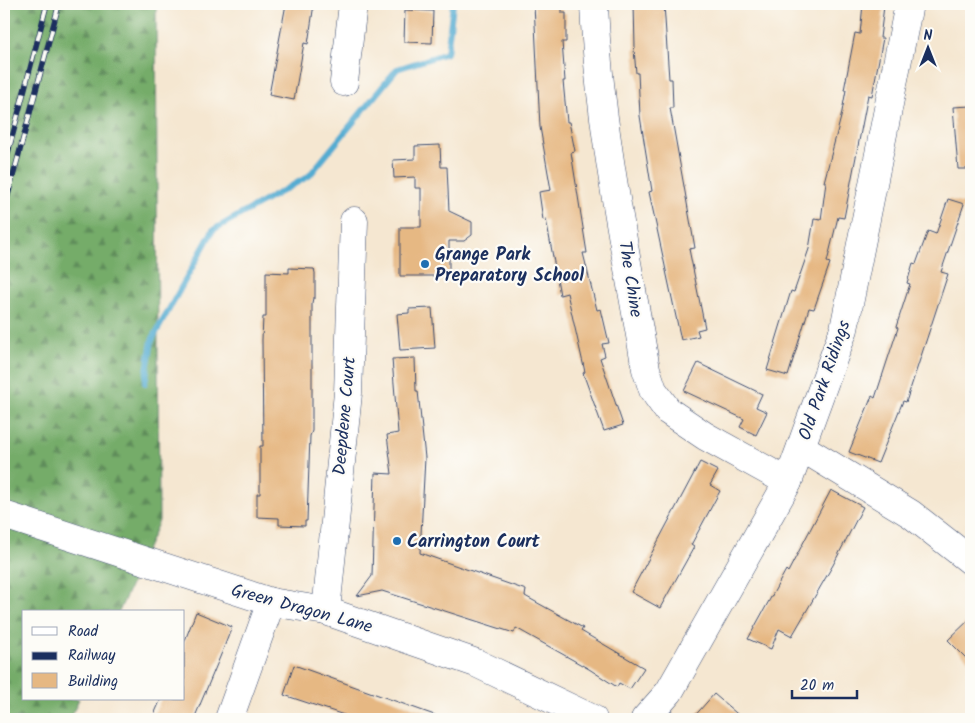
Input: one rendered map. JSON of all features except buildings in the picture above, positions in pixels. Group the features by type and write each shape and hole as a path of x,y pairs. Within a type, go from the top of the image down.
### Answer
{"street":[{"path":"344,82 353,4"},
{"name":"The Chine","path":"594,4 596,55 605,126 646,369 653,390 668,411 705,436 788,482"},
{"name":"Old Park Ridings","path":"645,719 669,692 788,482 844,329 908,4"},
{"name":"Deepdene Court","path":"326,611 348,393 354,220"},
{"path":"800,446 911,514 971,561"},
{"name":"Green Dragon Lane","path":"4,514 270,602 326,611 476,663 593,719"},
{"path":"229,719 270,602"}],"green space":[{"path":"4,4 156,4 159,521 120,610 22,610 22,700 79,700 70,719 4,719"}],"waterway":[{"path":"145,383 152,340 213,230 309,176 397,69 447,53 453,4"}],"railway":[{"path":"4,168 47,4"},
{"path":"4,210 59,4"}],"place":[{"name":"Grange Park Preparatory School","path":"425,264"},
{"name":"Carrington Court","path":"397,541"}]}
